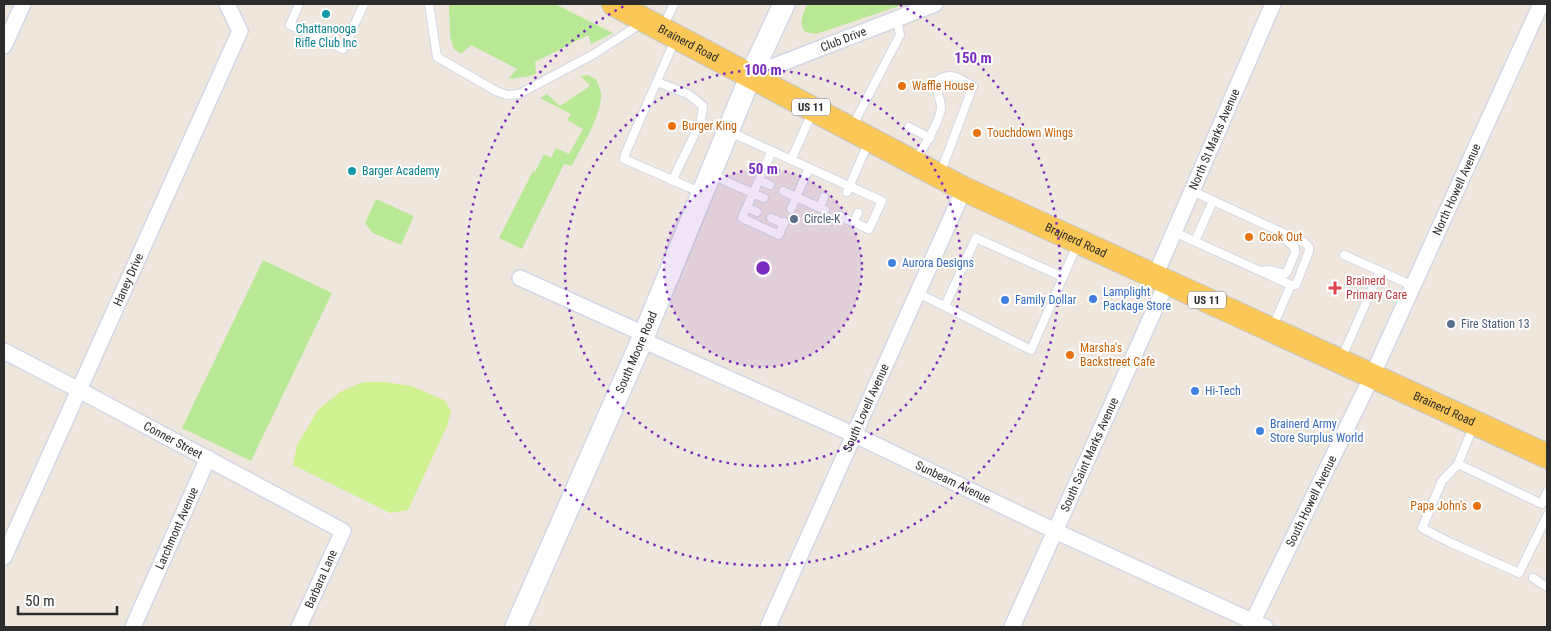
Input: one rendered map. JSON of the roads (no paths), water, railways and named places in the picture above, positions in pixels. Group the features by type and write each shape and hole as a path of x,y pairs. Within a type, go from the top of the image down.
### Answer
{"main road":[{"name":"Brainerd Road","path":"614,4 964,189 1547,456"},
{"name":"South Moore Road","path":"516,627 643,337 751,75 784,4"}],"street":[{"path":"4,46 23,4"},
{"name":"Club Drive","path":"751,75 935,4"},
{"name":"North St Marks Avenue","path":"1161,279 1174,232 1273,4"},
{"name":"North Howell Avenue","path":"1372,376 1541,4"},
{"name":"Haney Drive","path":"4,557 240,31 225,5"},
{"name":"South Lovell Avenue","path":"768,627 964,189"},
{"name":"Sunbeam Avenue","path":"520,278 1256,625"},
{"name":"South Saint Marks Avenue","path":"1012,627 1055,531 1161,279"},
{"name":"Conner Street","path":"4,351 343,531"},
{"name":"South Howell Avenue","path":"1256,625 1372,376"},
{"name":"Larchmont Avenue","path":"133,627 208,458"},
{"name":"Barbara Lane","path":"300,627 343,531"}],"lane":[{"path":"299,4 290,25 342,49 364,4"},
{"path":"429,4 437,57 496,91 507,95 519,94 594,54 661,28"},
{"path":"674,4 661,28 657,82 624,159 672,181 706,183 764,198"},
{"path":"848,189 861,134 900,35 897,19"},
{"path":"914,163 930,138 941,108 936,91 938,80 944,76 953,76 973,86 939,176"},
{"path":"657,82 688,94 703,106 701,121 672,181"},
{"path":"791,160 814,109"},
{"path":"909,127 930,138"},
{"path":"728,131 809,168 865,197 882,201 870,229 839,216"},
{"path":"771,218 784,223 778,235 742,218 772,151"},
{"path":"791,209 809,168"},
{"path":"759,180 770,185"},
{"path":"783,191 823,209 824,197"},
{"path":"1174,232 1291,285 1296,284 1309,251 1305,243 1192,191"},
{"path":"1195,241 1214,201"},
{"path":"747,207 757,212"},
{"path":"854,222 858,213"},
{"path":"1261,271 1270,270 1285,274 1295,253 1294,245 1274,230"},
{"path":"945,306 976,238 1064,277"},
{"path":"918,293 1031,350 1079,241"},
{"path":"1344,255 1413,286"},
{"path":"1340,361 1380,271"},
{"path":"1271,330 1291,285"},
{"path":"1475,423 1458,464 1442,482 1422,528 1519,573 1547,516"},
{"path":"1458,464 1545,505 1547,492"},
{"path":"1533,578 1547,587"}],"place":[{"name":"Chattanooga Rifle Club Inc","path":"326,14"},
{"name":"Waffle House","path":"902,86"},
{"name":"Burger King","path":"672,126"},
{"name":"Touchdown Wings","path":"977,133"},
{"name":"Barger Academy","path":"352,171"},
{"name":"Circle-K","path":"794,219"},
{"name":"Cook Out","path":"1249,237"},
{"name":"Aurora Designs","path":"892,263"},
{"name":"Brainerd Primary Care","path":"1335,288"},
{"name":"Lamplight Package Store","path":"1093,299"},
{"name":"Family Dollar","path":"1005,300"},
{"name":"Fire Station 13","path":"1451,324"},
{"name":"Marsha's Backstreet Cafe","path":"1070,355"},
{"name":"Hi-Tech","path":"1195,391"},
{"name":"Brainerd Army Store Surplus World","path":"1260,431"},
{"name":"Papa John's","path":"1477,506"}]}
